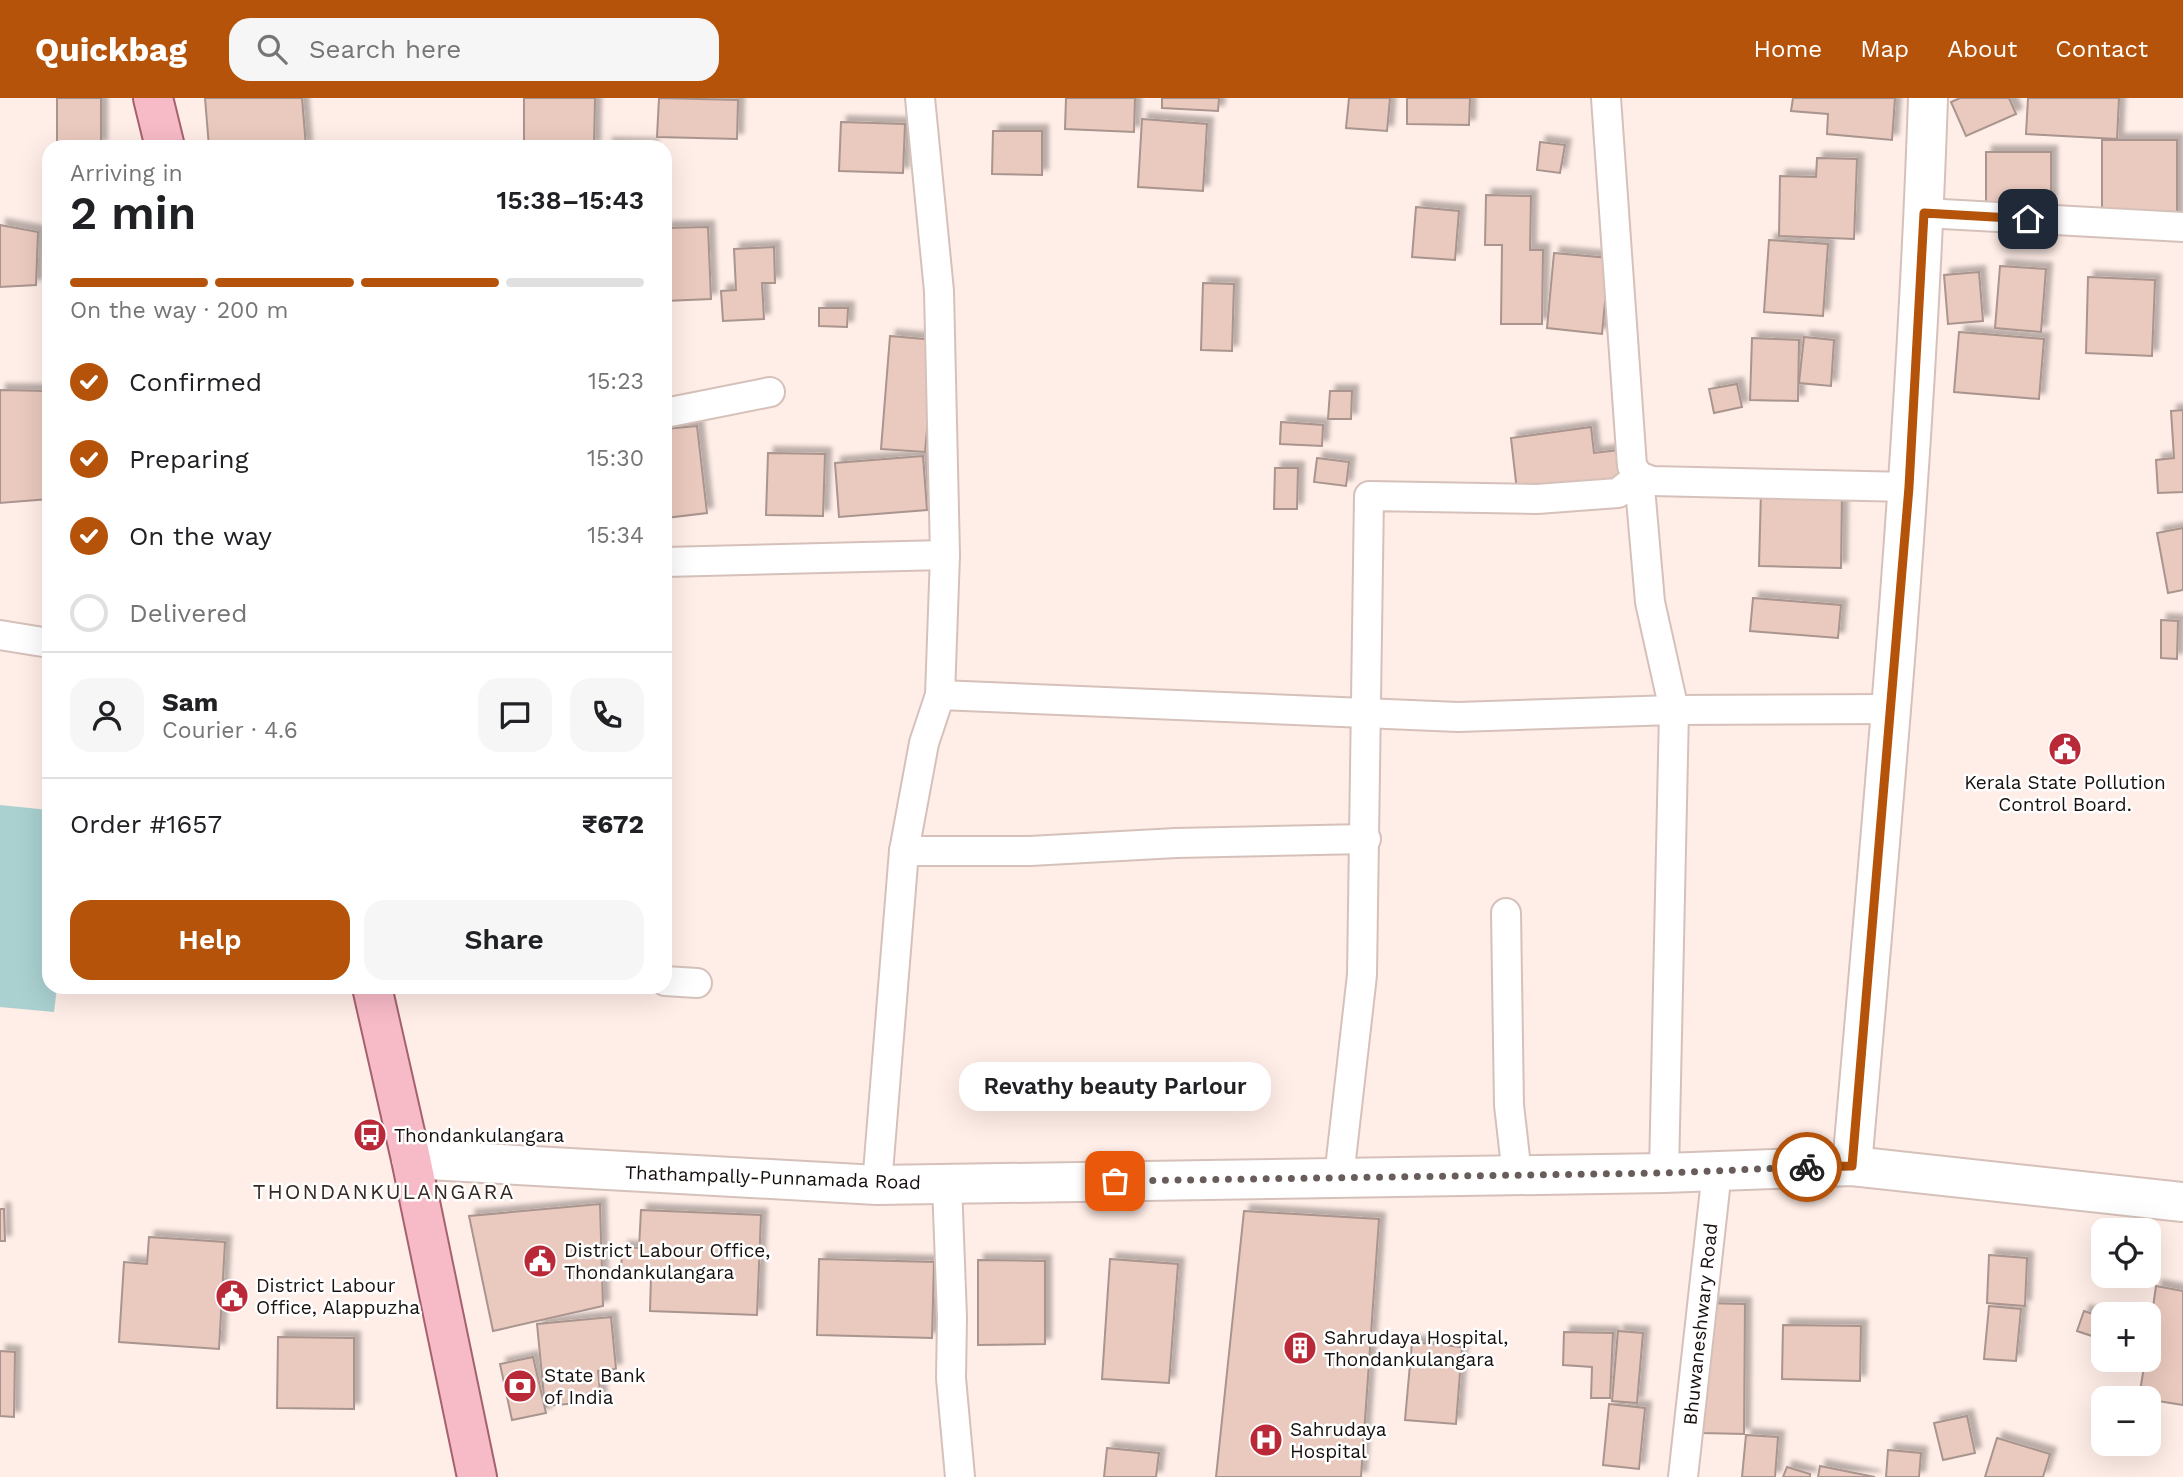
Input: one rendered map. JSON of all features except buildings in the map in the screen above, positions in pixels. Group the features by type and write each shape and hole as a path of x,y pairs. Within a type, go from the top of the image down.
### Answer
{"main road":[{"path":"153,98 163,140"},
{"path":"1852,1166 1909,487 1928,98"},
{"path":"374,994 477,1477"},
{"name":"Thathampally-Punnamada Road","path":"411,1159 877,1185 1664,1173 1852,1166 2183,1202"}],"street":[{"path":"877,1185 904,851 924,743 940,695 945,555 939,291 920,98"},
{"path":"1606,98 1632,466 1640,476 1652,481 1909,487"},
{"path":"1924,213 2183,227"},
{"path":"672,412 770,393"},
{"path":"1640,476 1650,602 1674,710 1664,1173"},
{"path":"1339,1177 1362,975 1369,496 1537,499 1605,494 1618,493 1640,476"},
{"path":"672,562 945,555"},
{"path":"0,635 42,642"},
{"path":"940,695 1458,717 1674,710 1890,709"},
{"path":"904,851 1030,851 1176,843 1366,839"},
{"path":"1506,913 1509,1105 1517,1175"},
{"path":"672,981 696,983"},
{"name":"Bhuwaneshwary Road","path":"1683,1477 1717,1171"},
{"path":"947,1184 952,1317 950,1378 960,1477"}],"water":[{"path":"0,805 42,809 42,994 56,994 54,1012 0,1007"}],"way so far":[{"path":"1115,1181 1664,1173 1807,1167"}],"place":[{"name":"Kerala State Pollution Control Board.","path":"2065,749"},
{"name":"Thondankulangara","path":"370,1135"},
{"name":"Revathy beauty Parlour","path":"1115,1181"},
{"name":"District Labour Office, Thondankulangara","path":"540,1261"},
{"name":"District Labour Office, Alappuzha","path":"232,1296"},
{"name":"Sahrudaya Hospital, Thondankulangara","path":"1300,1348"},
{"name":"State Bank of India","path":"520,1386"},
{"name":"Sahrudaya Hospital","path":"1266,1440"}],"district":[{"name":"THONDANKULANGARA","path":"384,1192"}],"route":[{"path":"1807,1167 1852,1166 1909,487 1924,213 2028,219"}]}
